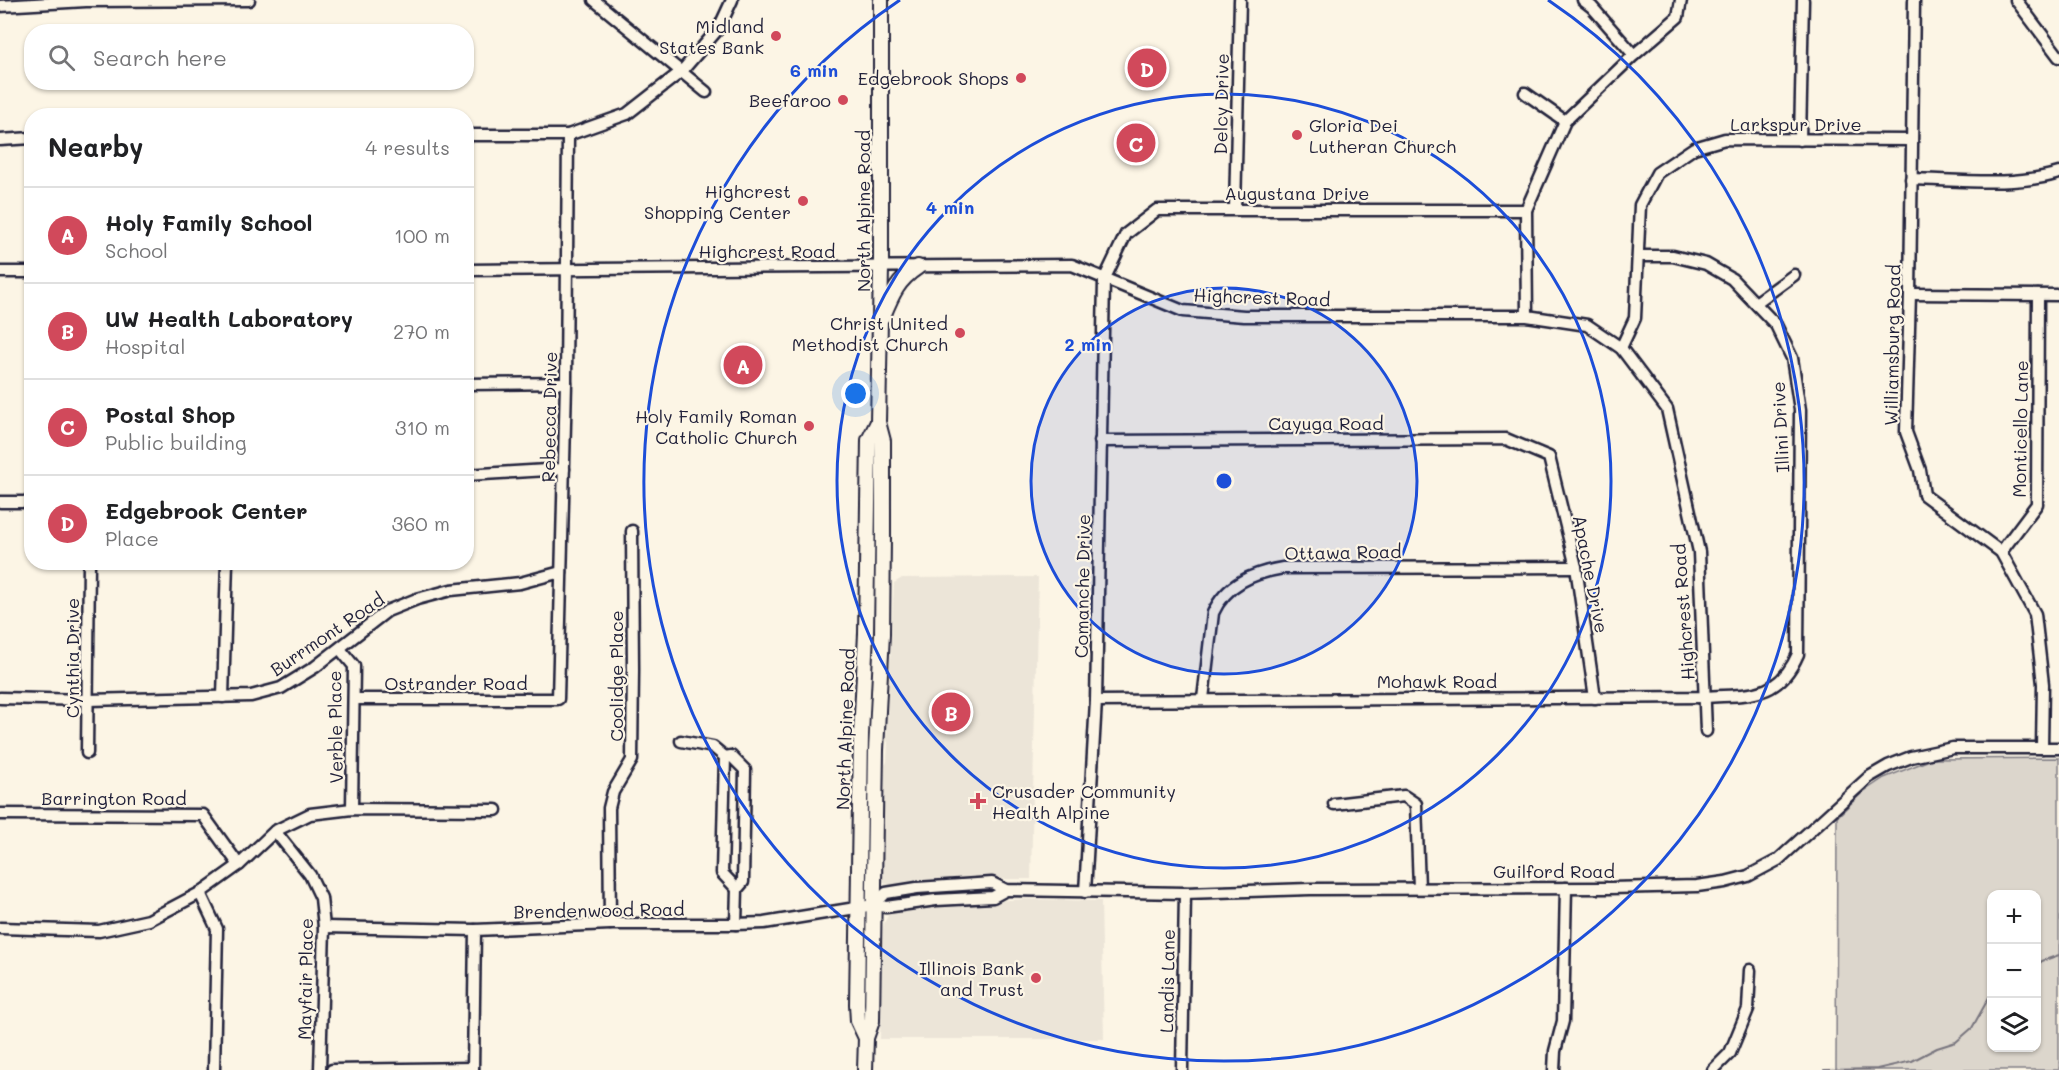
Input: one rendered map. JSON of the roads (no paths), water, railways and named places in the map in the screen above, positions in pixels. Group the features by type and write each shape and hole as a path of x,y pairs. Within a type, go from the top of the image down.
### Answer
{"main road":[{"name":"North Alpine Road","path":"865,1070 866,1038 872,1021 875,762 882,634 883,441 878,422 881,268 881,0"},
{"path":"880,323 893,293 904,276 918,267"},
{"name":"North Alpine Road","path":"866,1038 858,1021 861,735 870,440 878,422"}],"street":[{"path":"0,6 86,1 249,0"},
{"path":"594,0 706,92"},
{"path":"474,135 568,135 627,114 682,71 718,28 732,0"},
{"name":"Delcy Drive","path":"1235,209 1240,0"},
{"path":"1583,0 1592,7 1634,55"},
{"path":"1527,316 1527,210 1565,121 1634,55 1678,17 1681,0"},
{"path":"1800,140 1803,0"},
{"name":"Williamsburg Road","path":"1914,0 1906,432 1920,470 1924,495 2001,552 2035,614 2043,684 2042,748"},
{"path":"2016,0 2059,57"},
{"path":"1525,93 1565,121"},
{"name":"Rebecca Drive","path":"558,699 566,383 568,135"},
{"path":"0,140 24,138"},
{"name":"Larkspur Drive","path":"1621,348 1635,318 1640,205 1657,173 1694,148 1725,139 1911,140"},
{"path":"1911,179 2009,181 2038,179 2059,172"},
{"name":"Augustana Drive","path":"1104,280 1126,234 1157,210 1527,210"},
{"name":"Illini Drive","path":"1639,256 1672,256 1706,264 1732,279 1757,302 1776,325 1792,358 1800,410 1798,654 1794,663 1776,685"},
{"name":"Highcrest Road","path":"474,270 1072,265 1184,311 1244,316 1527,316 1587,325 1621,348 1667,409 1699,552 1706,730"},
{"path":"0,272 24,272"},
{"path":"1757,302 1794,275"},
{"name":"Comanche Drive","path":"1085,892 1096,701 1104,280"},
{"path":"1910,294 2059,295"},
{"name":"Monticello Lane","path":"2001,552 2037,504 2038,295"},
{"path":"474,384 566,383"},
{"name":"Cayuga Road","path":"1100,441 1506,439 1549,457"},
{"name":"Apache Drive","path":"1549,457 1576,567 1595,698"},
{"path":"474,475 564,469"},
{"path":"0,502 24,502"},
{"name":"Coolidge Place","path":"610,924 609,808 613,792 632,760 632,531"},
{"name":"Ottawa Road","path":"1203,699 1213,613 1218,603 1232,587 1263,572 1283,568 1576,567"},
{"name":"Cynthia Drive","path":"87,753 89,570"},
{"path":"223,697 227,570"},
{"name":"Burrmont Road","path":"0,698 88,700 251,696 281,688 339,649 387,611 417,598 451,590 520,583 561,572"},
{"name":"Verble Place","path":"339,649 354,666 352,809"},
{"name":"Mohawk Road","path":"1096,701 1706,697 1762,693 1776,685"},
{"name":"Ostrander Road","path":"354,699 558,699"},
{"path":"681,741 713,747 725,758 722,873 737,889"},
{"name":"Guilford Road","path":"874,905 886,908 936,900 993,897 1006,890 1185,893 1419,888 1697,886 1725,882 1765,869 1778,860 1869,777 1911,757 1953,748 2059,748"},
{"path":"725,758 731,756 746,770 742,882 737,889 736,924"},
{"path":"1334,804 1404,796 1416,804 1419,888"},
{"path":"0,928 99,931 149,920 200,893 239,865 275,831 310,814 352,809 496,810"},
{"name":"Barrington Road","path":"0,814 204,815 239,865"},
{"name":"Mayfair Place","path":"275,831 310,876 321,898 324,927 320,1070"},
{"path":"1554,1070 1555,1051 1563,1021 1566,888"},
{"path":"200,893 217,929 214,1070"},
{"name":"Landis Lane","path":"1182,1070 1185,893"},
{"name":"Brendenwood Road","path":"324,927 475,930 610,924 764,923 874,905"},
{"path":"332,1070 473,1069 475,930"},
{"path":"1713,1070 1730,1053 1749,1009 1750,969"}],"waterway":[{"path":"2041,962 2059,955"},
{"path":"1824,1070 1877,1069 1912,1061 1937,1048 1956,1042 1972,1028 1989,998"}],"place":[{"name":"Midland States Bank","path":"776,36"},
{"name":"Edgebrook Center","path":"1147,68"},
{"name":"Edgebrook Shops","path":"1021,78"},
{"name":"Beefaroo","path":"843,100"},
{"name":"Gloria Dei Lutheran Church","path":"1297,135"},
{"name":"Postal Shop","path":"1136,143"},
{"name":"Highcrest Shopping Center","path":"803,201"},
{"name":"Christ United Methodist Church","path":"960,333"},
{"name":"Holy Family School","path":"743,365"},
{"name":"Holy Family Roman Catholic Church","path":"809,426"},
{"name":"UW Health Laboratory","path":"951,712"},
{"name":"Crusader Community Health Alpine","path":"978,801"},
{"name":"Illinois Bank and Trust","path":"1036,978"}]}
